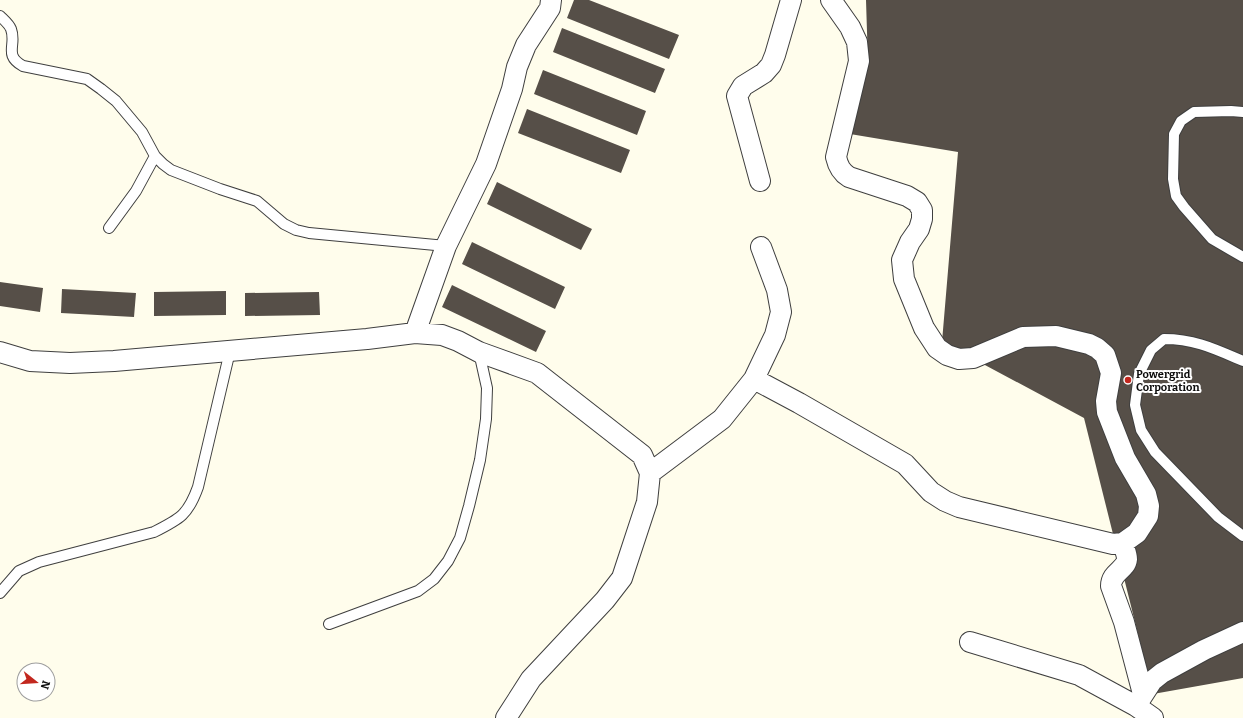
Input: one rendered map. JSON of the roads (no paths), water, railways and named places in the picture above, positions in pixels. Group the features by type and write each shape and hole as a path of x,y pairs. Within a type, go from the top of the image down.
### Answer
{"street":[{"path":"415,333 446,246 486,164 512,89 517,67 526,45 550,8 551,0"},
{"path":"760,181 737,96 743,86 764,73 771,64 791,0"},
{"path":"754,379 905,464 930,492 959,507 1113,544 1123,543 1136,533 1148,516 1149,506 1146,494 1125,458 1107,412 1106,401 1111,373 1105,354 1089,344 1056,336 1023,337 973,358 959,359 947,355 937,348 924,328 904,279 902,260 910,242 919,229 922,219 922,210 917,202 907,196 849,178 843,174 838,165 836,157 859,61 857,42 850,27 831,0"},
{"path":"650,473 722,419 754,379 775,335 781,312 777,290 761,247"},
{"path":"0,352 30,361 70,363 114,361 367,339 415,333 442,336 458,340 479,352 537,373 642,455 650,473 647,502 622,578 605,600 531,679 506,718"},
{"path":"1123,543 1127,561 1114,575 1111,581 1124,622 1140,700 1153,718"},
{"path":"1140,700 1152,680 1162,673 1204,650 1243,632"},
{"path":"970,642 1079,675 1140,700"}],"lane":[{"path":"1,18 10,28 13,37 11,52 15,62 23,66 87,80 101,88 116,101 142,132 155,156 171,170 256,201 284,224 296,230 309,233 446,246"},
{"path":"1243,112 1194,112 1181,121 1174,134 1173,179 1176,196 1212,239 1243,257"},
{"path":"108,228 136,191 155,156"},
{"path":"1243,361 1203,344 1179,339 1164,339 1151,350 1139,374 1135,405 1141,430 1155,452 1218,516 1243,536"},
{"path":"0,593 19,571 39,562 154,532 172,524 187,512 193,502 198,487 230,350"},
{"path":"329,624 418,591 434,579 448,561 460,538 480,460 486,419 487,388 479,352"}],"place":[{"name":"Powergrid Corporation","path":"1128,380"}]}
